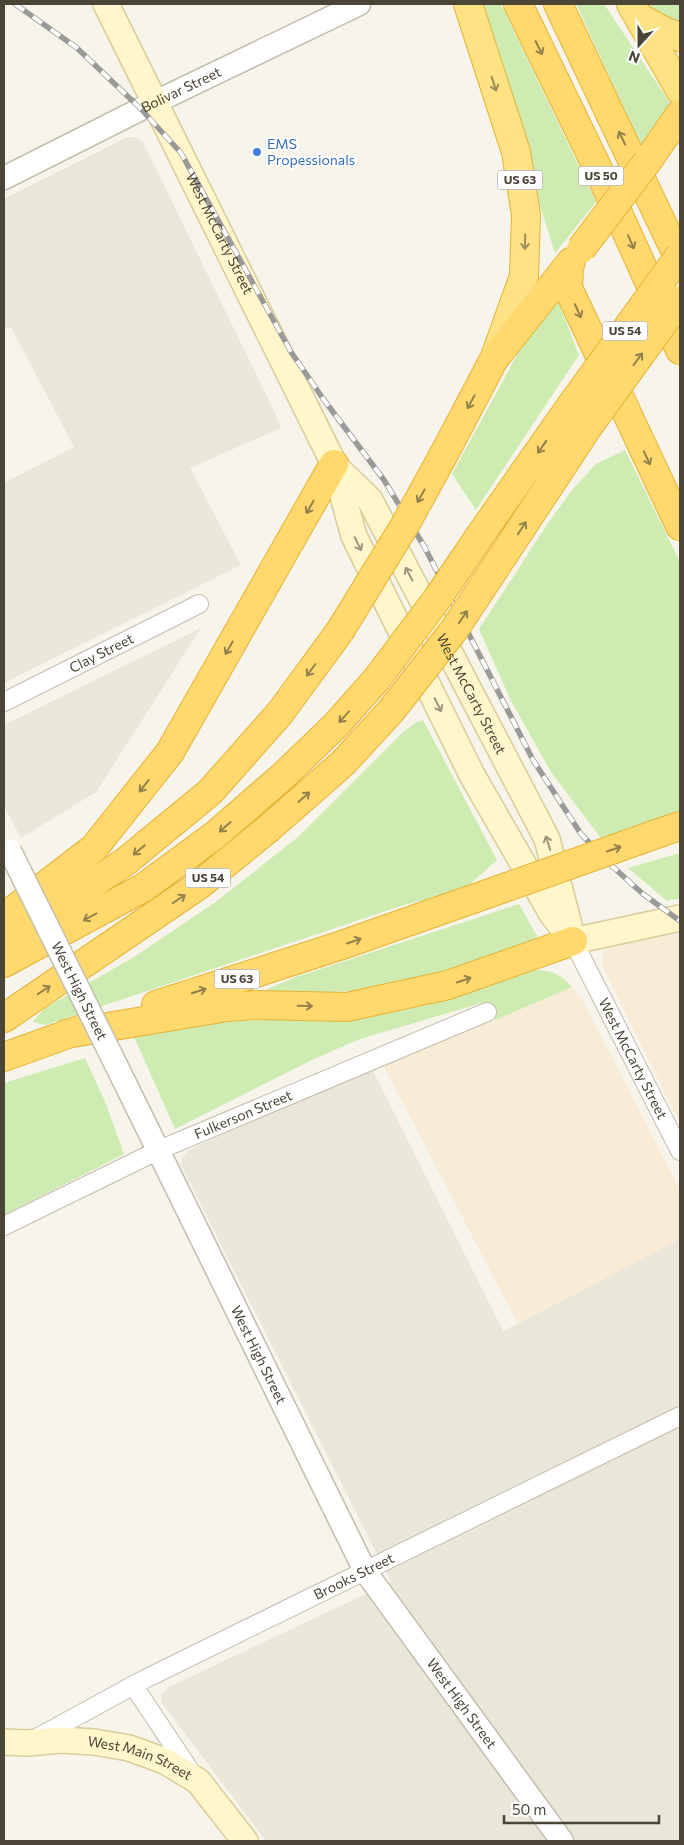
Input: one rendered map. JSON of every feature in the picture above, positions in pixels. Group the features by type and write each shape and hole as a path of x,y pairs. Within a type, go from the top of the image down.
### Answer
{"highway":[{"name":"US 63","path":"4,942 125,862 210,792 280,712 340,631 405,525 494,359 524,276 526,215 516,152 468,4"},
{"name":"US 50","path":"518,4 598,170 680,350"},
{"name":"US 50","path":"558,4 680,260"},
{"path":"635,11 666,32 680,37"},
{"path":"635,11 680,90"},
{"path":"494,359 575,257 647,162 680,114"},
{"name":"US 54","path":"4,963 143,888 215,835 283,776 336,725 376,680 437,599 570,407 680,255"},
{"path":"575,257 568,288 680,526"},
{"name":"US 54","path":"4,1018 199,885 343,762 391,711 454,630 588,427 680,300"},
{"path":"4,917 94,848 170,752 334,464"},
{"name":"US 63","path":"4,1057 66,1034 342,944 671,829"},
{"path":"66,1034 227,1007 256,1005 347,1007 448,985 573,941"}],"main road":[{"name":"West McCarty Street","path":"106,4 334,464 354,536 464,757 552,914 573,941"},
{"name":"West McCarty Street","path":"334,464 370,500 547,839 573,941"},
{"path":"573,941 680,918"},
{"name":"West Main Street","path":"4,1742 28,1743 61,1740 94,1742 129,1748 165,1761 198,1781 245,1841"}],"street":[{"name":"Bolivar Street","path":"4,178 355,6"},
{"name":"Clay Street","path":"4,702 199,604"},
{"name":"West High Street","path":"7,845 365,1571 562,1841"},
{"name":"West McCarty Street","path":"573,941 680,1151"},
{"name":"Fulkerson Street","path":"4,1226 159,1150 487,1012"},
{"name":"Brooks Street","path":"28,1743 133,1686 680,1416"},
{"path":"133,1686 198,1781"}],"shaded area":[{"path":"128,137 134,137 143,142 281,428 190,468 241,565 4,683 4,483 74,447 11,327 4,330 4,199"},
{"path":"201,628 96,792 21,838 4,806 4,725"},
{"path":"680,934 680,1124 604,969 602,953 613,943"},
{"path":"572,987 582,999 680,1190 680,1239 518,1324 380,1059 428,1038 495,1020"},
{"path":"368,1061 503,1331 680,1239 680,1841 266,1841 161,1702 161,1694 169,1687 391,1582 181,1165 183,1156 190,1150"}],"green space":[{"path":"476,4 501,4 596,202 555,253"},
{"path":"576,4 604,4 670,103 664,121 641,145"},
{"path":"642,4 680,4 680,30"},
{"path":"553,295 558,301 579,355 476,510 452,474 530,331"},
{"path":"625,450 680,562 680,816 603,841 551,772 511,701 479,629 548,523 572,490 596,464"},
{"path":"423,720 497,860 460,893 407,904 46,1025 32,1022 45,1008 134,957 217,901 298,837 403,732 415,723"},
{"path":"680,853 680,898 667,901 628,868"},
{"path":"519,904 537,936 534,943 422,981 367,990 252,996 293,978"},
{"path":"533,970 555,974 572,987 495,1020 485,1002 360,1039 312,1060 175,1129 134,1037 193,1023 375,1016 428,1005"},
{"path":"85,1058 106,1104 124,1154 4,1215 4,1083"}],"railway":[{"path":"15,4 77,48 141,109 181,153 291,352 324,400 384,480 424,546 533,760 581,834 643,894 680,921"}],"place":[{"name":"EMS Propessionals","path":"257,152"}]}
